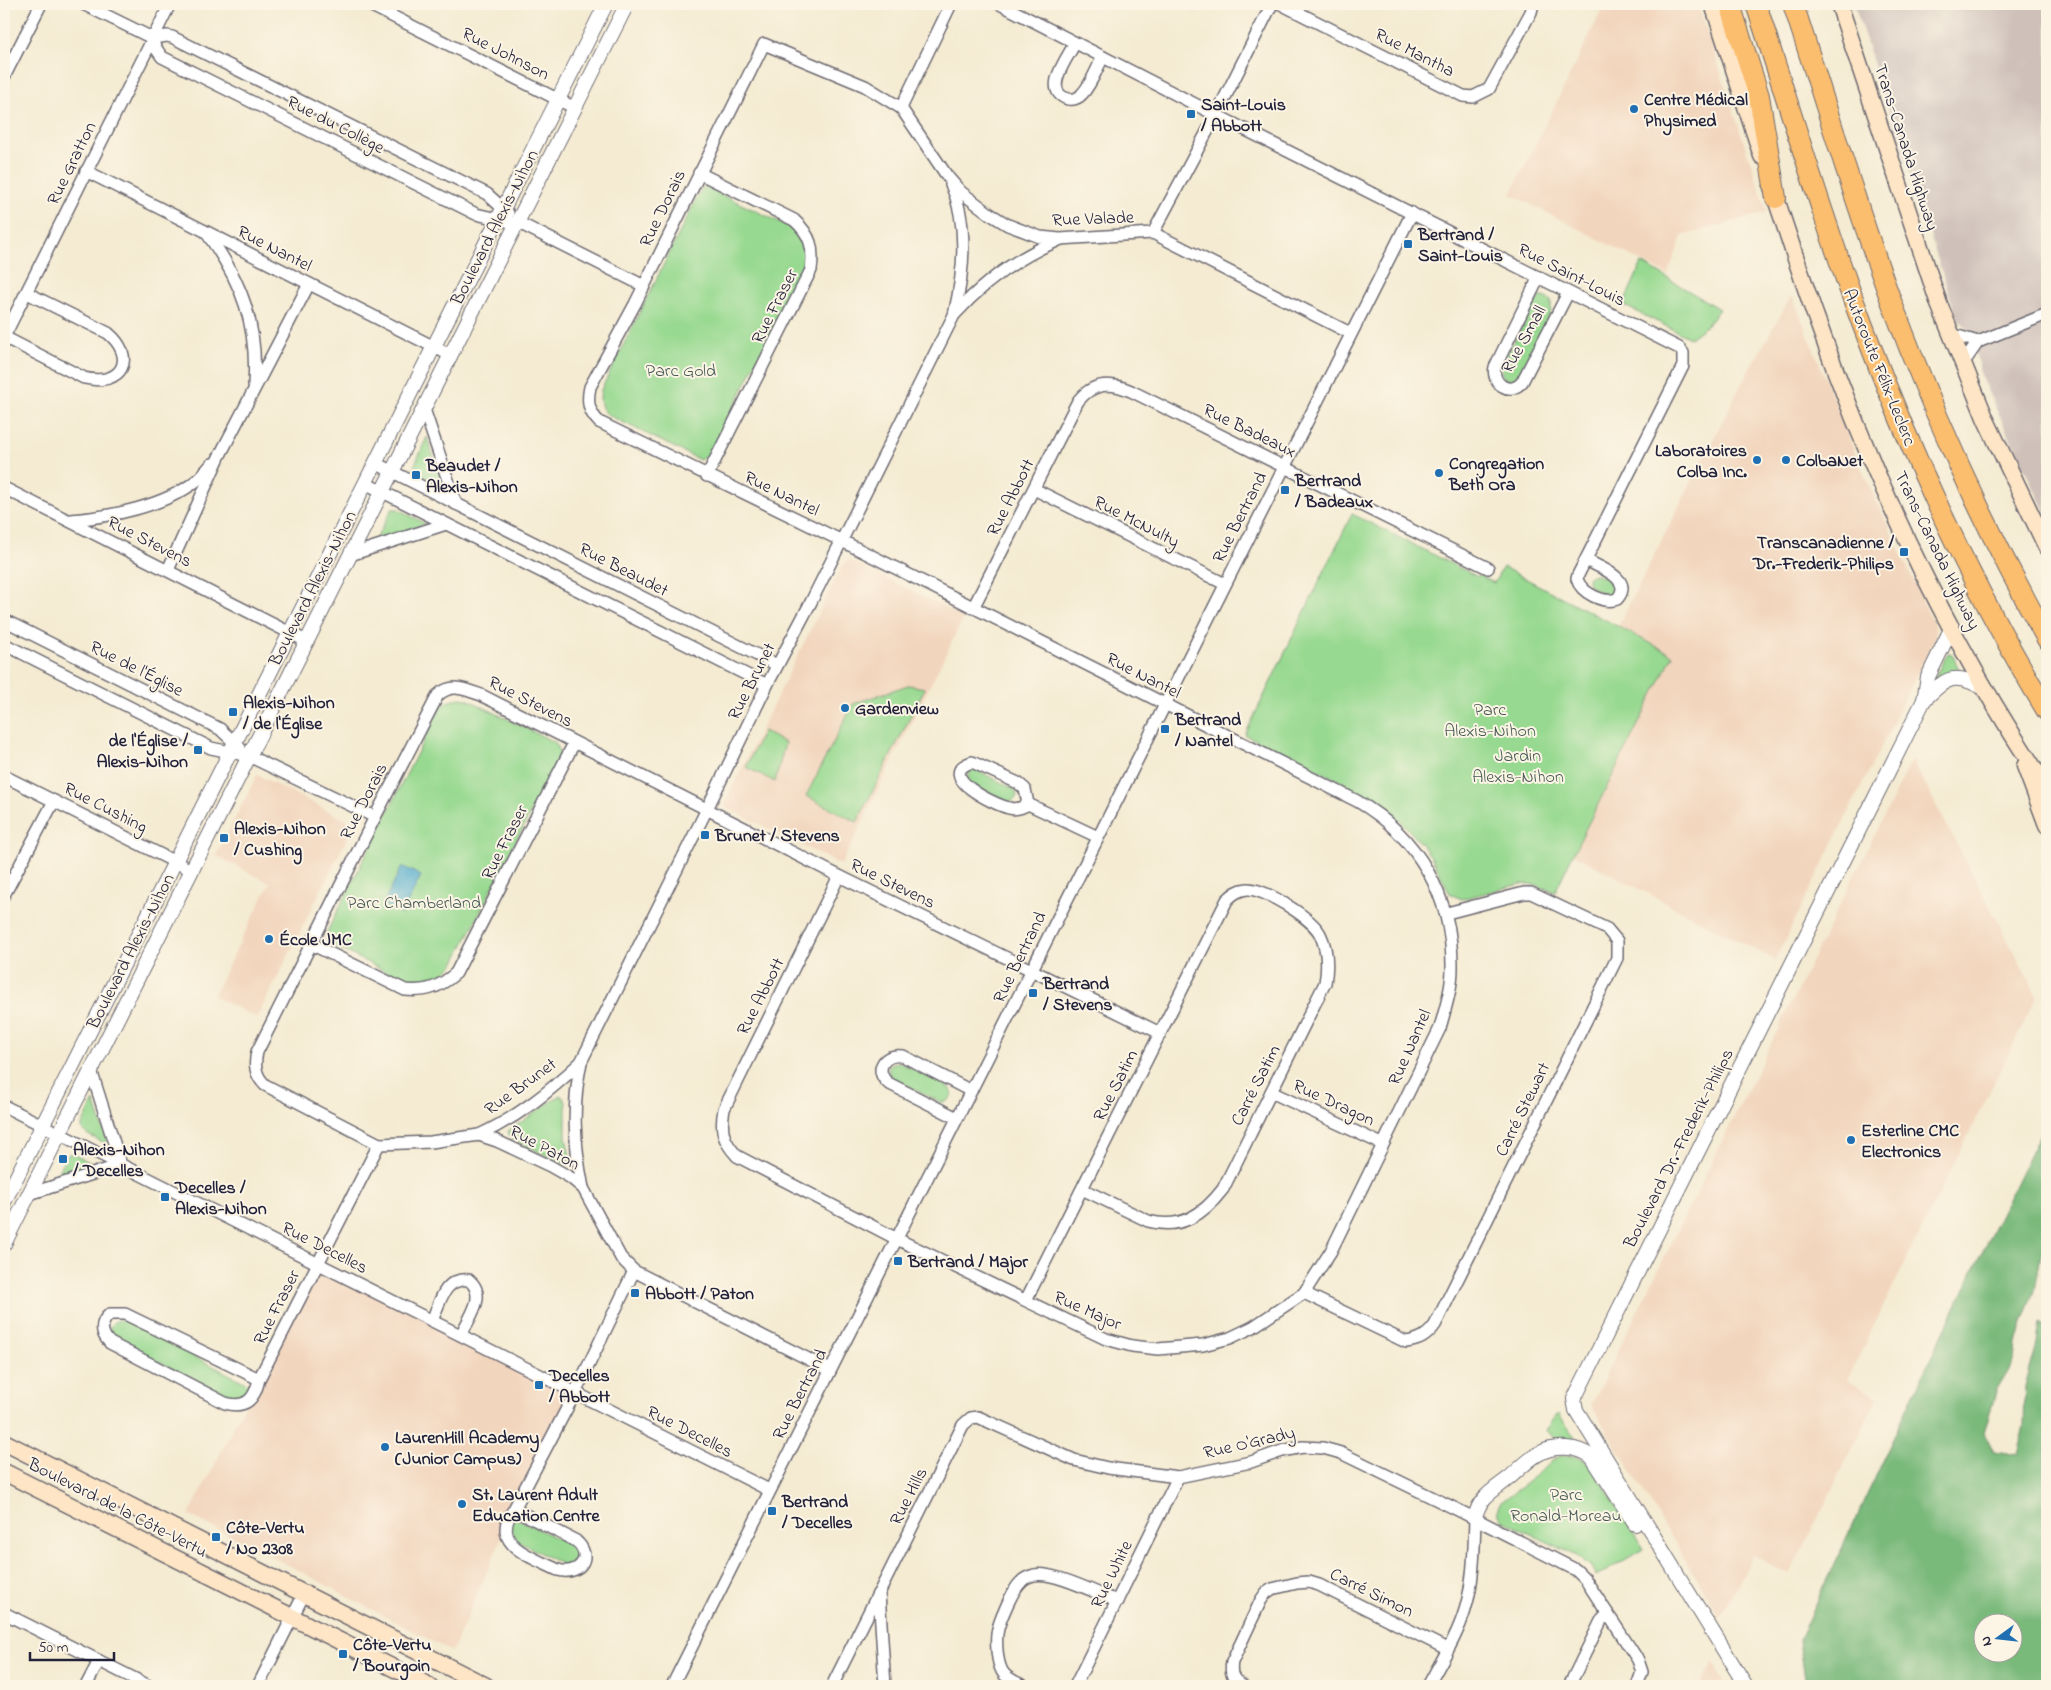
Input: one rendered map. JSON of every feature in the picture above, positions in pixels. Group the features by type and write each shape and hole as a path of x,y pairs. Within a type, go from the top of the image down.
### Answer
{"highway":[{"path":"1730,4 1759,96 1776,198"},
{"name":"Autoroute Félix-Leclerc","path":"1756,4 1848,284 1893,403 1960,552 2047,712"},
{"name":"Autoroute Félix-Leclerc","path":"1793,4 1892,303 1927,391 1983,515 2047,639"},
{"path":"1806,4 1843,155"}],"main road":[{"name":"Trans-Canada Highway","path":"1713,4 1817,320 1858,426 1892,505 1952,627 2015,740 2047,788"},
{"name":"Trans-Canada Highway","path":"1839,4 1914,234 1950,334 2010,471 2047,548"},
{"path":"2015,740 2047,825"},
{"name":"Boulevard de la Côte-Vertu","path":"4,1442 486,1686"},
{"name":"Boulevard de la Côte-Vertu","path":"4,1472 429,1686"}],"street":[{"path":"4,77 41,4"},
{"name":"Rue du Collège","path":"82,4 152,38 172,37 487,194 501,214"},
{"name":"Rue Gratton","path":"4,337 9,315 27,293 170,4"},
{"name":"Rue Johnson","path":"368,4 575,108"},
{"name":"Boulevard Alexis-Nihon","path":"4,1202 606,4"},
{"name":"Boulevard Alexis-Nihon","path":"4,1244 627,4"},
{"path":"901,108 952,4"},
{"name":"Rue Saint-Louis","path":"1000,4 1678,348 1683,353 1684,360 1586,560"},
{"path":"1153,233 1272,4"},
{"name":"Rue Mantha","path":"1281,4 1463,96 1473,97 1489,89 1531,12 1533,4"},
{"name":"Rue du Collège","path":"152,38 155,47 162,57 476,214 501,214 644,286"},
{"path":"1075,43 1056,78 1056,86 1059,93 1067,98 1078,98 1084,93 1103,57"},
{"name":"Rue Valade","path":"764,44 865,86 901,108 947,176 971,200 1008,225 1040,237 1060,239 1153,233 1350,333"},
{"name":"Rue Dorais","path":"590,387 644,286 764,44"},
{"name":"Rue Nantel","path":"86,171 207,234 450,355"},
{"name":"Rue Fraser","path":"699,173 794,220 805,229 813,256 812,270 707,476"},
{"name":"Rue Brunet","path":"583,1188 575,1141 574,1113 575,1090 580,1062 777,665 842,541 954,316 960,292 963,239 961,215 956,196 947,176"},
{"name":"Rue Bertrand","path":"672,1686 1350,333 1412,213"},
{"path":"207,234 225,259 240,287 248,309 256,364 253,392"},
{"name":"Rue Brunet","path":"954,316 975,293 1005,268 1060,239"},
{"name":"Rue Small","path":"1539,278 1495,367 1494,377 1503,387 1516,388 1522,382 1568,293"},
{"path":"168,570 219,457 309,284"},
{"path":"4,337 84,378 97,381 109,380 117,374 122,364 122,352 118,341 108,333 27,293"},
{"path":"1962,365 1978,342 2047,314"},
{"path":"1950,334 1978,342"},
{"name":"Rue Badeaux","path":"1078,401 1083,394 1096,386 1103,384 1120,386 1488,568"},
{"name":"Rue Nantel","path":"590,387 588,407 599,422 842,541 1370,809 1395,830 1420,859 1430,875 1447,913 1452,969 1451,988 1440,1028 1382,1144"},
{"name":"Rue Abbott","path":"973,608 1078,401"},
{"path":"424,409 456,504"},
{"path":"69,520 109,515 157,501 196,481 219,457"},
{"name":"Rue Beaudet","path":"375,463 777,665"},
{"path":"366,483 767,685"},
{"name":"Rue Stevens","path":"4,488 306,641"},
{"name":"Rue McNulty","path":"1034,489 1225,584"},
{"path":"350,555 446,524"},
{"name":"Rue de l'Église","path":"4,620 220,729 232,748"},
{"path":"1924,700 1928,677 1952,627"},
{"name":"Rue de l'Église","path":"4,644 211,748 232,748 374,817"},
{"path":"1924,700 1941,683 1955,678 1968,681 1986,689"},
{"name":"Rue Stevens","path":"450,688 459,687 481,695 839,876 1160,1034"},
{"name":"Rue Dorais","path":"256,1072 257,1052 374,817 433,703 438,695 450,688"},
{"name":"Boulevard Dr.-Frederik-Philips","path":"1746,1686 1576,1410 1574,1399 1924,700"},
{"name":"Rue Fraser","path":"311,944 405,990 420,992 446,983 456,973 574,743"},
{"path":"1028,804 1025,789 1018,783 972,762 962,769 960,776 962,783 1007,808 1016,809 1028,804 1098,838"},
{"name":"Rue Cushing","path":"4,776 191,870"},
{"path":"4,895 54,801"},
{"name":"Rue Abbott","path":"723,1135 722,1120 728,1099 839,876"},
{"name":"Carré Satim","path":"1082,1189 1157,1224 1181,1222 1194,1217 1210,1206 1222,1189 1325,983 1328,965 1326,948 1320,932 1310,920 1297,911 1258,891 1249,888 1240,890"},
{"name":"Rue Satim","path":"1026,1300 1227,900 1233,893 1240,890"},
{"name":"Carré Stewart","path":"1304,1293 1402,1341 1417,1341 1428,1335 1435,1325 1617,958 1617,941 1607,929 1531,893 1524,893 1447,913"},
{"path":"957,1118 888,1083 883,1079 881,1072 882,1064 887,1058 895,1054 903,1056 971,1091"},
{"name":"Rue Brunet","path":"479,1135 517,1115 553,1089 580,1062"},
{"path":"29,1194 121,1165 91,1070"},
{"name":"Rue Paton","path":"256,1072 259,1079 265,1085 379,1144 431,1142 479,1135 497,1141 550,1166 583,1188 621,1258 634,1271 830,1370"},
{"name":"Rue Dragon","path":"1271,1092 1382,1144"},
{"name":"Rue Decelles","path":"4,1106 769,1490"},
{"name":"Rue Major","path":"723,1135 728,1147 737,1156 897,1239 1106,1339 1132,1346 1158,1349 1203,1345 1230,1338 1270,1317 1304,1293 1331,1251 1382,1144"},
{"name":"Rue Fraser","path":"259,1379 125,1314 110,1314 102,1323 102,1331 110,1343 225,1403 232,1405 248,1402 257,1391 259,1379 379,1144"},
{"path":"514,1509 576,1541 582,1546 585,1553 584,1560 580,1566 573,1571 558,1570 514,1547 508,1540 505,1529 508,1518 575,1392 634,1271"},
{"path":"432,1321 448,1284 455,1280 469,1280 474,1284 478,1292 478,1301 461,1335"},
{"name":"Rue O'Grady","path":"971,1418 984,1419 1042,1448 1074,1460 1108,1468 1178,1477 1251,1462 1282,1451 1303,1447 1323,1448 1341,1453 1475,1518 1580,1572 1641,1666 1642,1672 1637,1686"},
{"name":"Rue Hills","path":"832,1686 963,1425 971,1418"},
{"name":"Boulevard Dr.-Frederik-Philips","path":"1475,1518 1479,1505 1486,1495 1538,1454 1564,1448 1585,1453 1594,1460 1674,1587 1695,1604"},
{"name":"Rue White","path":"1075,1686 1178,1477"},
{"path":"1428,1686 1458,1630 1466,1609 1474,1560 1475,1518"},
{"path":"1024,1686 1009,1679 1002,1672 999,1662 997,1634 999,1624 1020,1582 1033,1575 1040,1574 1070,1582 1118,1602"},
{"name":"Carré Simon","path":"1243,1686 1233,1679 1230,1670 1261,1600 1272,1589 1297,1583 1309,1582 1319,1585 1448,1649"},
{"path":"879,1593 885,1686"},
{"path":"258,1686 304,1594"},
{"path":"4,1613 149,1686"},
{"path":"1570,1686 1601,1621 1608,1614"},
{"path":"86,1686 99,1661"}],"shaded area":[{"path":"1605,4 1698,4 1767,212 1682,236 1668,275 1511,194"},
{"path":"1854,4 2047,4 2047,516 1979,373 1979,363 1965,327 1957,318"},
{"path":"1792,295 1861,468 1935,627 1936,636 1775,960 1573,854 1673,655 1618,626 1743,381"},
{"name":"Gardenview","path":"849,560 964,617 841,865 727,808 725,802 842,566"},
{"path":"1912,760 2037,996 1847,1380 1878,1397 1790,1574 1753,1556 1720,1617 1591,1405"},
{"name":"École JMC","path":"257,775 354,824 257,1018 213,996 270,883 216,856"},
{"name":"LaurenHill Academy (Junior Campus)","path":"317,1263 575,1393 514,1509 452,1652 304,1573 189,1515"},
{"path":"1712,1662 1726,1686 1700,1686"}],"green space":[{"name":"Parc Gold","path":"705,187 790,227 801,241 804,256 803,268 709,457 706,456 700,460 608,415 602,407 600,397 601,390 702,188"},
{"path":"1642,263 1719,309 1708,324 1690,338 1623,305"},
{"path":"1540,297 1551,301 1551,311 1519,376 1512,381 1506,379 1502,376 1502,365 1534,302"},
{"path":"427,437 444,487 444,488 412,471"},
{"path":"392,509 398,509 426,524 375,541"},
{"name":"Parc Alexis-Nihon","path":"1352,514 1478,577 1479,575 1494,583 1503,567 1673,655 1555,892 1531,884 1520,884 1462,899 1450,894 1432,858 1401,821 1387,810 1346,784 1245,735"},
{"path":"1596,574 1613,583 1615,588 1612,593 1607,595 1589,586 1588,578"},
{"path":"1948,653 1952,654 1960,672 1936,680 1934,679"},
{"path":"908,685 925,688 857,822 806,796 853,704"},
{"name":"Parc Chamberland","path":"460,698 467,699 556,743 560,754 454,964 430,982 411,984 330,944 327,941 326,934 440,708 447,702"},
{"path":"763,731 785,743 775,782 746,767"},
{"path":"972,770 976,770 1014,789 1017,793 1016,798 1008,802 969,783 968,776"},
{"path":"898,1062 947,1086 952,1092 950,1099 940,1102 892,1078 888,1070 891,1064"},
{"path":"561,1095 566,1102 566,1137 570,1158 567,1165 511,1139 508,1131"},
{"path":"94,1101 107,1144 82,1130 82,1125"},
{"path":"2047,1119 2047,1241 2041,1254 2035,1291 2024,1318 2015,1359 1997,1389 1984,1432 1994,1452 2017,1453 2024,1428 2025,1387 2037,1344 2040,1323 2047,1328 2047,1681 2042,1686 1806,1686 1799,1639 1927,1366"},
{"path":"73,1153 96,1166 55,1180 67,1155"},
{"path":"123,1320 250,1385 252,1387 250,1391 240,1397 225,1395 114,1339 109,1330 113,1323"},
{"path":"1559,1414 1575,1438 1574,1444 1564,1443 1546,1431 1555,1416"},
{"name":"Parc Ronald-Moreau","path":"1563,1455 1579,1457 1591,1465 1643,1549 1596,1577 1590,1566 1581,1558 1504,1521 1498,1513 1500,1503 1534,1477 1550,1461"},
{"path":"518,1519 572,1546 576,1553 574,1561 567,1565 561,1564 516,1540 511,1529 512,1520"}],"water":[{"path":"402,866 421,876 402,914 383,904"}],"place":[{"name":"Centre Médical Physimed","path":"1634,109"},
{"name":"Saint-Louis / Abbott","path":"1191,114"},
{"name":"Bertrand / Saint-Louis","path":"1408,244"},
{"name":"Laboratoires Colba Inc.","path":"1757,460"},
{"name":"ColbaNet","path":"1786,460"},
{"name":"Congregation Beth Ora","path":"1439,473"},
{"name":"Beaudet / Alexis-Nihon","path":"416,475"},
{"name":"Bertrand / Badeaux","path":"1285,490"},
{"name":"Transcanadienne / Dr.-Frederik-Philips","path":"1904,552"},
{"name":"Gardenview","path":"845,708"},
{"name":"Alexis-Nihon / de l'Église","path":"233,712"},
{"name":"Bertrand / Nantel","path":"1165,729"},
{"name":"de l'Église / Alexis-Nihon","path":"198,750"},
{"name":"Brunet / Stevens","path":"705,835"},
{"name":"Alexis-Nihon / Cushing","path":"224,838"},
{"name":"École JMC","path":"269,939"},
{"name":"Bertrand / Stevens","path":"1033,993"},
{"name":"Esterline CMC Electronics","path":"1851,1140"},
{"name":"Alexis-Nihon / Decelles","path":"63,1159"},
{"name":"Decelles / Alexis-Nihon","path":"165,1197"},
{"name":"Bertrand / Major","path":"898,1261"},
{"name":"Abbott / Paton","path":"635,1293"},
{"name":"Decelles / Abbott","path":"539,1385"},
{"name":"LaurenHill Academy (Junior Campus)","path":"385,1447"},
{"name":"St. Laurent Adult Education Centre","path":"462,1504"},
{"name":"Bertrand / Decelles","path":"772,1511"},
{"name":"Côte-Vertu / No 2308","path":"216,1537"},
{"name":"Côte-Vertu / Bourgoin","path":"343,1654"}],"park label":[{"name":"Jardin Alexis-Nihon","path":"1518,765"}]}
